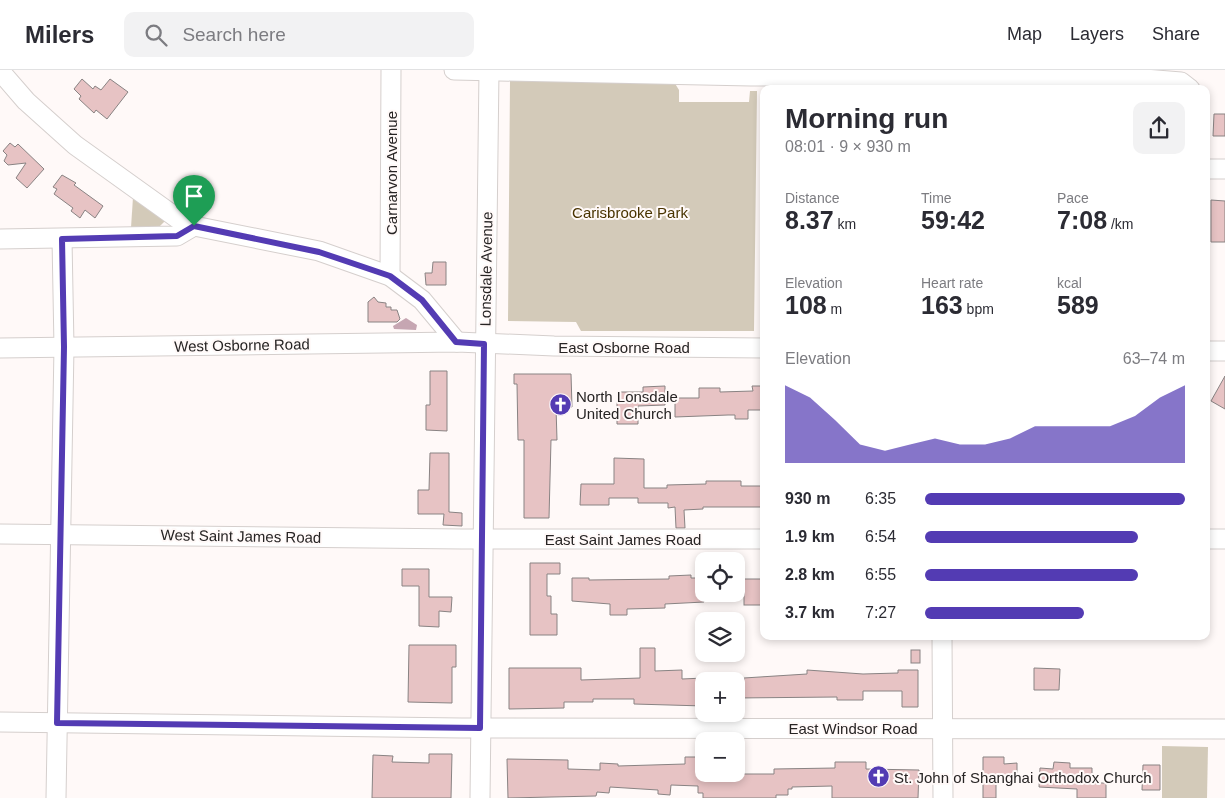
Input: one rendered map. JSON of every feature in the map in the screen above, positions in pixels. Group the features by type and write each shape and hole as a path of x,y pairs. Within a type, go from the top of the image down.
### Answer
{"street":[{"name":"Carnarvon Avenue","path":"390,276 391,70"},
{"path":"454,70 948,78 1108,73 1182,82 1186,85"},
{"path":"0,71 26,101 74,145 181,221 194,226 319,252 390,276 422,300 456,342"},
{"name":"Lonsdale Avenue","path":"480,798 484,344 489,71"},
{"path":"1210,169 1225,169"},
{"path":"0,239 177,236 194,226"},
{"path":"56,798 64,347 62,239"},
{"name":"West Osborne Road","path":"0,348 456,342 484,344"},
{"name":"East Osborne Road","path":"484,344 760,348"},
{"path":"1210,352 1225,352"},
{"name":"West Saint James Road","path":"0,534 483,538"},
{"name":"East Saint James Road","path":"483,538 760,539"},
{"path":"1210,539 1225,539"},
{"path":"942,640 943,798"},
{"name":"East Windsor Road","path":"0,722 480,728 1225,729"}],"green space":[{"name":"Carisbrooke Park","path":"510,81 674,82 679,90 679,102 749,102 750,91 757,91 754,331 581,331 576,322 508,321"},
{"path":"133,197 163,215 165,221 160,226 131,228"},
{"path":"1162,746 1208,747 1207,798 1162,798"}],"shaded area":[{"path":"406,318 417,325 416,330 394,329 393,326"}],"building":[{"path":"82,79 93,89 95,86 101,90 110,79 128,92 107,119 96,110 94,113 79,99 81,96 74,89"},
{"path":"1214,114 1225,114 1225,136 1213,136"},
{"path":"10,143 15,147 18,144 44,169 27,188 16,178 26,163 8,165 4,161 7,155 3,151"},
{"path":"62,175 76,183 74,185 103,206 95,218 85,210 80,218 71,211 73,208 54,194 57,189 53,187"},
{"path":"1211,200 1225,201 1225,242 1211,242"},
{"path":"433,262 446,262 446,285 426,285 425,273 432,273"},
{"path":"374,297 378,302 386,303 386,307 391,307 391,310 397,310 400,319 397,322 368,322 368,302"},
{"path":"430,371 447,371 447,431 426,430 426,405 430,405"},
{"path":"514,374 571,374 572,407 556,407 557,440 551,440 549,518 524,518 524,440 518,440 517,384 514,384"},
{"path":"1225,376 1225,409 1211,401"},
{"path":"665,386 665,405 638,406 638,424 617,424 617,392 643,392 643,387"},
{"path":"752,386 760,386 760,410 748,410 748,419 735,419 735,415 675,417 675,398 699,398 699,388 720,388 720,392 753,391"},
{"path":"430,453 449,453 449,512 462,513 462,526 443,525 444,514 418,514 418,490 429,490"},
{"path":"614,458 644,459 644,488 667,488 667,485 706,484 706,481 741,481 741,486 760,486 760,507 703,507 703,509 684,510 685,528 676,528 675,507 668,508 668,503 638,503 638,498 609,498 609,505 580,505 581,484 614,484"},
{"path":"530,563 560,563 560,574 547,574 547,596 551,596 551,614 557,614 557,635 530,635"},
{"path":"402,569 429,569 429,597 452,597 451,612 439,611 439,627 419,626 419,586 402,586"},
{"path":"691,575 691,578 695,578 695,602 704,602 665,604 665,608 627,609 627,615 610,615 610,604 572,601 572,578 589,578 589,580 669,579 669,576"},
{"path":"745,579 760,579 760,605 744,605"},
{"path":"409,645 456,645 456,667 452,667 452,703 408,702"},
{"path":"640,648 655,648 655,671 682,670 682,679 695,678 695,706 634,704 634,699 593,699 593,702 564,702 564,708 509,709 509,668 581,668 581,680 640,678"},
{"path":"911,650 920,650 920,663 911,663"},
{"path":"1034,668 1060,669 1059,690 1034,690"},
{"path":"807,670 863,674 898,673 898,670 918,670 918,707 902,707 902,691 863,691 863,700 837,700 837,697 745,698 745,678 807,674"},
{"path":"429,754 452,754 451,798 372,798 373,755 393,756 392,762 429,763"},
{"path":"685,757 695,757 695,782 745,782 745,774 774,774 774,769 835,768 835,762 866,762 866,769 919,770 918,798 832,798 832,786 792,787 792,789 788,789 788,795 776,795 776,798 703,798 703,793 698,793 698,786 671,785 670,795 658,794 658,790 610,787 609,793 597,792 596,796 508,798 507,759 568,760 568,769 600,770 600,763 618,764 618,766 685,764"},
{"path":"983,757 1004,757 1004,764 1017,763 1017,777 1011,777 1011,783 996,783 996,798 983,798"},
{"path":"1054,762 1070,763 1070,768 1092,768 1092,783 1106,783 1106,798 1077,798 1077,789 1039,787 1040,768 1053,769"},
{"path":"1143,765 1160,765 1160,790 1142,790"}],"place":[{"name":"North Lonsdale United Church","path":"560,405"},
{"name":"St. John of Shanghai Orthodox Church","path":"878,777"}],"route":[{"path":"194,226 319,252 390,276 422,300 442,322 456,342 484,344 480,728 57,723 64,347 62,239 177,236 194,226"}]}
